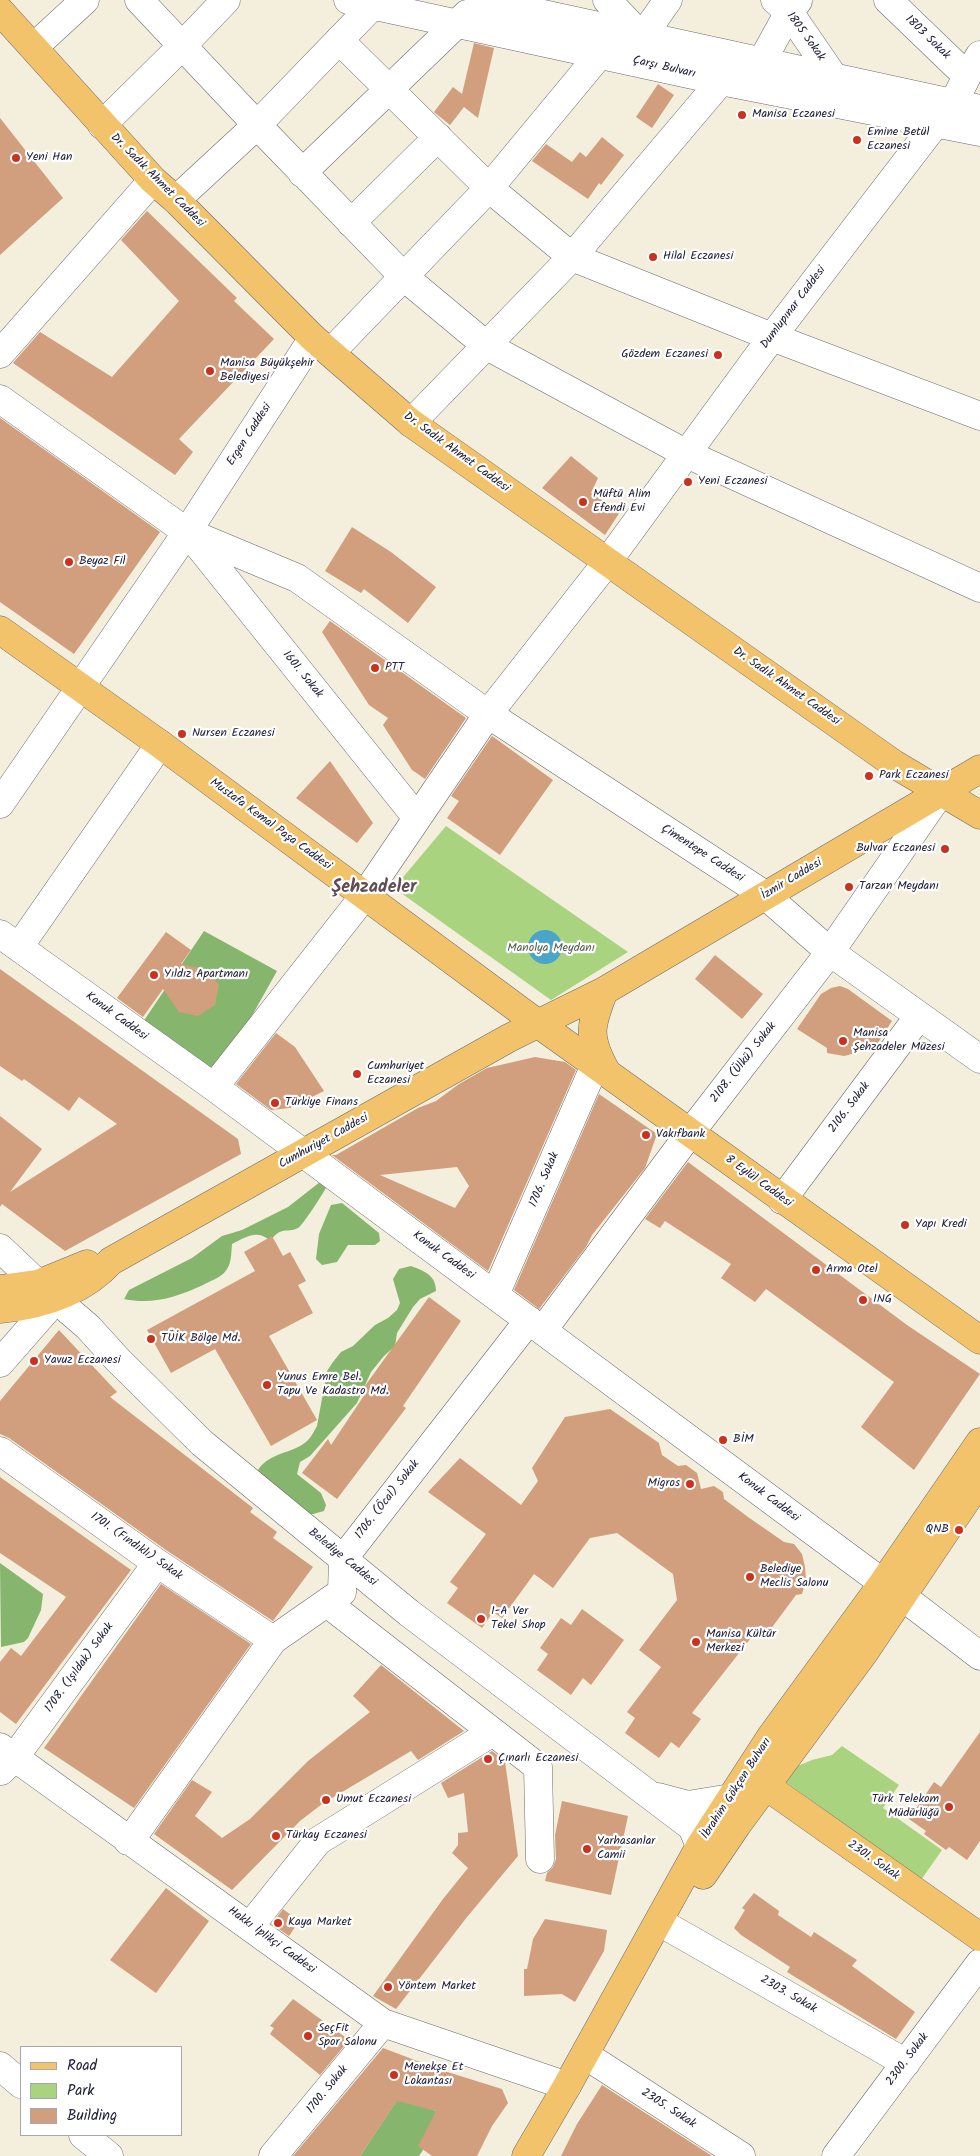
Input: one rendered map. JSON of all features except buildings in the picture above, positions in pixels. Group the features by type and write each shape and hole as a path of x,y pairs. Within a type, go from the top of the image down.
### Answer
{"main road":[{"name":"Dr. Sadık Ahmet Caddesi","path":"0,11 153,180 176,200 322,345 411,423 894,764 980,815"},
{"name":"Mustafa Kemal Paşa Caddesi","path":"3,640 79,687 160,744 537,1023"},
{"name":"İzmir Caddesi","path":"537,1023 604,990 980,769"},
{"path":"601,1069 592,1039 593,1024 604,990"},
{"name":"8 Eylül Caddesi","path":"537,1023 980,1340"},
{"name":"Cumhuriyet Caddesi","path":"0,1309 47,1292 91,1262 110,1261 537,1023"},
{"name":"Cumhuriyet Caddesi","path":"0,1289 47,1292"},
{"name":"İbrahim Gökçen Bulvarı","path":"543,2156 670,1928 726,1841 766,1786 893,1590 980,1442"},
{"name":"İbrahim Gökçen Bulvarı","path":"526,2156 700,1846 772,1735 893,1590 980,1480"},
{"name":"2301. Sokak","path":"766,1786 980,1937"}],"street":[{"path":"34,47 85,0"},
{"path":"139,0 256,126 403,276 487,346 685,453 980,588"},
{"path":"102,125 226,0"},
{"path":"302,173 388,88 459,24 479,0"},
{"name":"Çarşı Bulvarı","path":"479,0 614,31 833,76 945,114 980,132"},
{"path":"607,0 642,37 668,0"},
{"name":"1803 Sokak","path":"888,0 973,65"},
{"path":"176,200 256,126 339,40 367,2"},
{"name":"Çarşı Bulvarı","path":"367,2 721,81 945,114 980,109"},
{"path":"411,423 572,257 721,81 749,59 788,4"},
{"name":"1805 Sokak","path":"788,4 833,76"},
{"name":"Ergen Caddesi","path":"0,804 187,532 322,345 403,276 490,188 600,54 614,31"},
{"path":"339,40 490,188 572,257 772,338 980,416"},
{"name":"Dumlupınar Caddesi","path":"214,1087 365,895 488,714 608,561 685,453 945,114 973,65"},
{"path":"351,223 438,137"},
{"path":"0,354 153,180"},
{"path":"0,398 187,532"},
{"name":"Çimentepe Caddesi","path":"187,532 296,578 488,714 765,896 830,952 980,1060"},
{"name":"1601. Sokak","path":"187,532 417,818"},
{"path":"9,940 160,744"},
{"name":"2108. (Ülkü) Sokak","path":"536,1325 690,1133 830,952 941,792"},
{"name":"Konuk Caddesi","path":"9,940 214,1087 495,1294 980,1656"},
{"name":"2106. Sokak","path":"782,1200 919,1016"},
{"name":"1706. Sokak","path":"495,1294 601,1069"},
{"name":"Belediye Caddesi","path":"0,1248 88,1327 118,1360 202,1443 410,1613 692,1827 700,1846"},
{"path":"0,1363 47,1292"},
{"name":"1706. (Öcal) Sokak","path":"343,1559 536,1325"},
{"name":"1701. (Fındıklı) Sokak","path":"0,1452 157,1563 273,1640"},
{"path":"128,1840 134,1835 273,1640 342,1592 343,1559"},
{"name":"1708. (Işıldak) Sokak","path":"5,1759 157,1563"},
{"path":"327,1603 491,1733 538,1767 540,1859"},
{"path":"250,1926 318,1841 491,1733"},
{"name":"Hakkı İplikçi Caddesi","path":"5,1759 128,1840 383,2023 567,2086"},
{"path":"652,1795 688,1804 731,1798 766,1786"},
{"name":"2303. Sokak","path":"670,1928 906,2063"},
{"name":"2300. Sokak","path":"836,2156 980,1963"},
{"name":"1700. Sokak","path":"273,2156 383,2023"},
{"name":"2305. Sokak","path":"596,2062 741,2156"},
{"path":"84,2136 109,2156"}],"green space":[{"name":"Manolya Meydanı","path":"446,826 628,952 551,1000 394,888"},
{"path":"204,931 277,971 217,1078 143,1022"},
{"path":"320,1182 326,1188 298,1228 281,1231 270,1241 261,1235 252,1235 232,1244 231,1259 224,1273 220,1276 203,1285 165,1299 135,1301 124,1299 129,1290 192,1258 222,1236 242,1230 288,1207"},
{"path":"342,1203 379,1233 380,1241 375,1245 348,1245 337,1262 322,1265 316,1259 319,1234 331,1205"},
{"path":"411,1266 432,1277 436,1291 420,1299 413,1307 397,1333 395,1346 371,1372 357,1403 310,1456 300,1462 297,1474 321,1493 326,1505 324,1511 313,1514 300,1514 268,1487 258,1470 268,1460 300,1446 309,1439 317,1426 327,1371 341,1352 353,1346 375,1325 388,1318 397,1310 400,1303 393,1279 399,1269"},
{"path":"0,1563 43,1594 41,1610 28,1638 24,1642 1,1647"},
{"path":"842,1746 899,1785 883,1808 942,1850 921,1880 786,1782 793,1768 812,1760 832,1755"},
{"path":"398,2099 436,2111 423,2150 419,2156 360,2156"}],"water":[{"path":"545,930 552,931 557,935 561,940 561,954 557,959 552,963 545,964 538,963 533,959 529,954 528,947 529,940 533,935 538,931"}],"place":[{"name":"Manisa Eczanesi","path":"742,115"},
{"name":"Emine Betül Eczanesi","path":"857,140"},
{"name":"Yeni Han","path":"16,158"},
{"name":"Hilal Eczanesi","path":"653,257"},
{"name":"Gözdem Eczanesi","path":"718,355"},
{"name":"Manisa Büyükşehir Belediyesi","path":"210,371"},
{"name":"Yeni Eczanesi","path":"688,482"},
{"name":"Müftü Alim Efendi Evi","path":"583,502"},
{"name":"Beyaz Fil","path":"69,562"},
{"name":"PTT","path":"375,668"},
{"name":"Nursen Eczanesi","path":"182,734"},
{"name":"Park Eczanesi","path":"869,776"},
{"name":"Bulvar Eczanesi","path":"945,849"},
{"name":"Tarzan Meydanı","path":"849,887"},
{"name":"Yıldız Apartmanı","path":"154,975"},
{"name":"Manisa Şehzadeler Müzesi","path":"843,1041"},
{"name":"Cumhuriyet Eczanesi","path":"357,1074"},
{"name":"Türkiye Finans","path":"275,1103"},
{"name":"Vakıfbank","path":"646,1135"},
{"name":"Yapı Kredi","path":"905,1225"},
{"name":"Arma Otel","path":"816,1270"},
{"name":"ING","path":"863,1300"},
{"name":"TÜİK Bölge Md.","path":"151,1339"},
{"name":"Yavuz Eczanesi","path":"34,1361"},
{"name":"Yunus Emre Bel. Tapu Ve Kadastro Md.","path":"267,1385"},
{"name":"BİM","path":"723,1440"},
{"name":"Migros","path":"690,1484"},
{"name":"QNB","path":"959,1530"},
{"name":"Belediye Meclis Salonu","path":"750,1577"},
{"name":"1-A Ver Tekel Shop","path":"481,1619"},
{"name":"Manisa Kültür Merkezi","path":"696,1642"},
{"name":"Çınarlı Eczanesi","path":"488,1759"},
{"name":"Umut Eczanesi","path":"326,1800"},
{"name":"Türk Telekom Müdürlüğü","path":"949,1807"},
{"name":"Türkay Eczanesi","path":"276,1836"},
{"name":"Yarhasanlar Camii","path":"587,1849"},
{"name":"Kaya Market","path":"278,1923"},
{"name":"Yöntem Market","path":"388,1987"},
{"name":"SeçFit Spor Salonu","path":"308,2036"},
{"name":"Menekşe Et Lokantası","path":"394,2075"}],"district":[{"name":"Şehzadeler","path":"374,889"}]}
